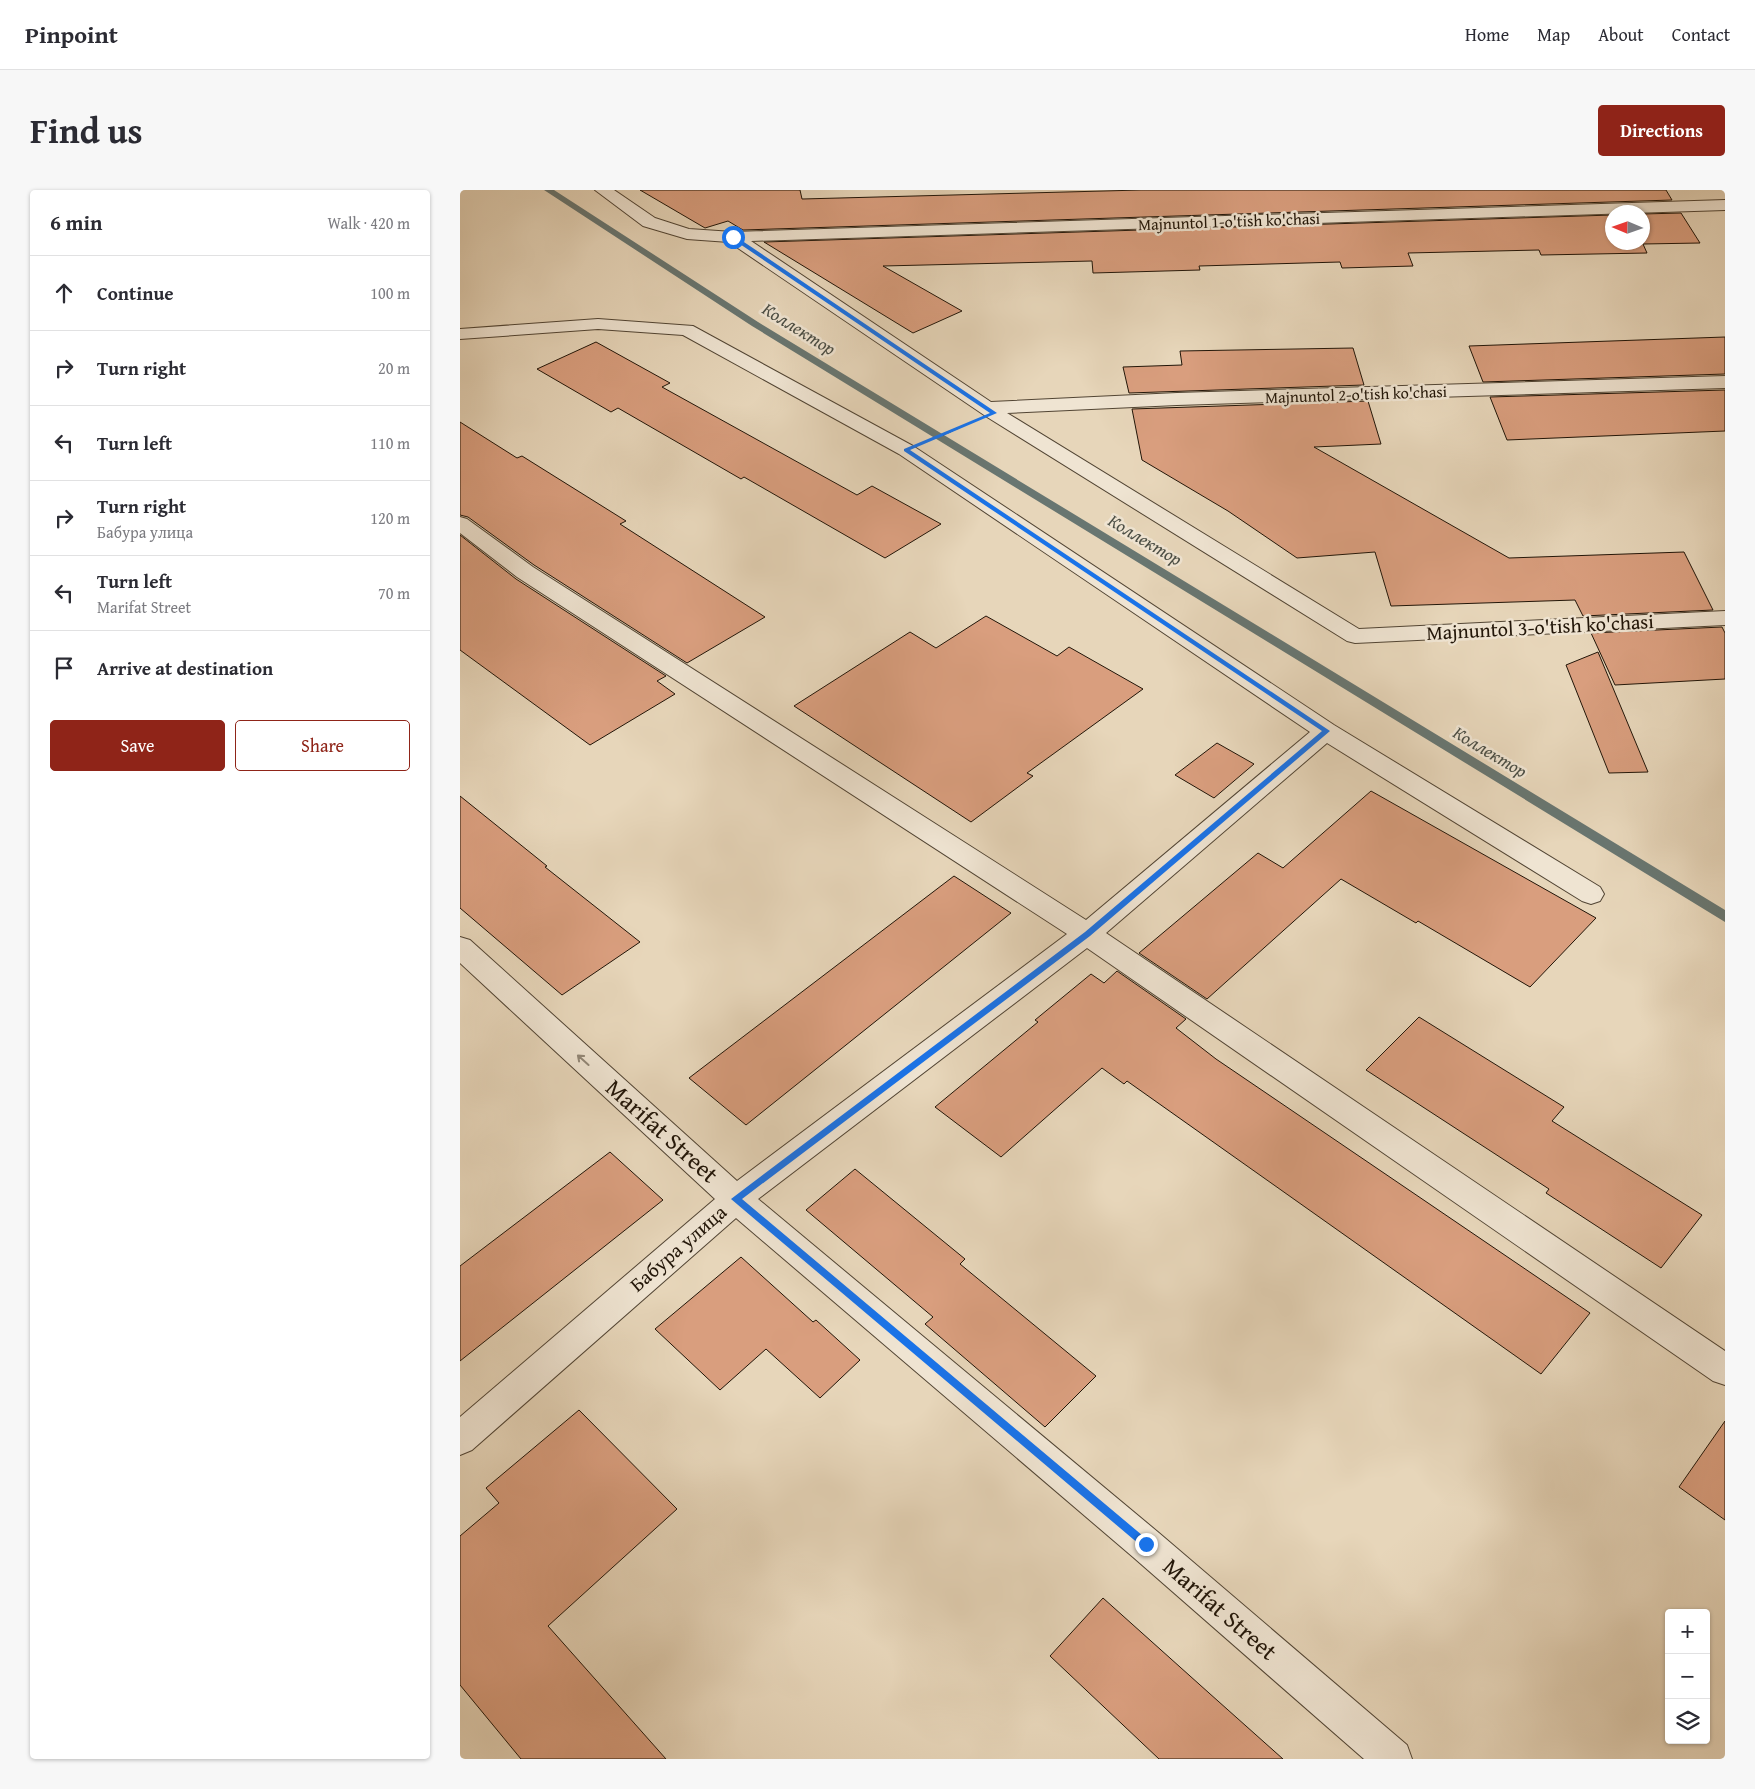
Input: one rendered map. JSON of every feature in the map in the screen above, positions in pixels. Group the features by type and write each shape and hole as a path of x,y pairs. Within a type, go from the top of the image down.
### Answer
{"street":[{"name":"Majnuntol 1-o'tish ko'chasi","path":"602,190 649,222 687,234 733,237 1725,205"},
{"path":"733,237 991,411"},
{"path":"460,334 598,324 686,330 906,450 1326,731 1591,894"},
{"name":"Majnuntol 2-o'tish ko'chasi","path":"991,411 1187,399 1725,382"},
{"name":"Majnuntol 3-o'tish ko'chasi","path":"991,411 1355,636 1725,618"},
{"path":"460,523 525,572 1088,934 1725,1370"},
{"name":"Бабура улица","path":"460,1438 736,1199 1088,934 1326,731"},
{"name":"Marifat Street","path":"460,947 736,1199 1146,1544 1393,1759"}],"path":[{"path":"906,450 991,411"}],"building":[{"path":"640,190 800,190 802,199 1141,190 1666,190 1672,200 743,230 728,221 705,228"},
{"path":"1681,213 1700,243 1650,244 1650,214"},
{"path":"1605,215 1605,250 1646,250 1647,253 1541,255 1539,250 1408,253 1413,266 1342,268 1340,262 1199,266 1200,270 1093,273 1092,261 883,266 962,311 913,333 764,242"},
{"path":"1725,337 1725,374 1483,382 1469,346"},
{"path":"596,342 670,383 662,387 857,495 872,486 941,524 885,558 744,477 741,479 618,408 611,412 537,369"},
{"path":"1353,348 1364,385 1129,393 1123,367 1182,365 1180,351"},
{"path":"1725,390 1725,431 1507,440 1490,397"},
{"path":"1368,401 1381,444 1314,447 1509,558 1684,552 1713,610 1583,616 1575,600 1391,606 1375,552 1297,558 1228,511 1142,460 1132,409"},
{"path":"460,422 517,458 522,456 626,521 620,524 765,617 687,663 534,565 468,517 460,515"},
{"path":"460,535 516,579 666,676 657,681 675,694 590,745 460,650"},
{"path":"986,616 1057,656 1069,647 1143,689 1027,773 1033,776 971,822 794,706 910,632 936,648"},
{"path":"1722,627 1725,633 1725,679 1615,685 1591,633"},
{"path":"1598,652 1648,772 1609,773 1566,665"},
{"path":"1217,743 1254,764 1214,798 1175,775"},
{"path":"1371,791 1596,918 1530,987 1418,921 1416,923 1341,879 1207,999 1139,953 1258,853 1283,868"},
{"path":"460,796 547,866 545,867 640,942 562,995 460,908"},
{"path":"954,876 1011,913 746,1125 689,1078"},
{"path":"1117,971 1186,1019 1176,1028 1216,1059 1590,1313 1541,1374 1127,1081 1124,1084 1102,1068 1001,1157 935,1107 1038,1022 1035,1020 1091,974 1104,983"},
{"path":"1419,1017 1564,1107 1552,1121 1702,1215 1661,1268 1546,1193 1549,1189 1366,1070"},
{"path":"610,1152 663,1200 460,1361 460,1266"},
{"path":"855,1169 965,1259 960,1264 1096,1376 1045,1427 925,1324 933,1317 806,1210"},
{"path":"741,1257 813,1322 816,1320 860,1360 820,1398 766,1349 720,1390 655,1329"},
{"path":"579,1410 677,1509 548,1626 666,1759 521,1759 460,1685 460,1536 499,1503 486,1488"},
{"path":"1725,1421 1725,1520 1679,1487"},
{"path":"1103,1598 1283,1759 1159,1759 1050,1656"}],"waterway":[{"name":"Коллектор","path":"548,190 755,324 1725,917"}],"route":[{"path":"733,237 994,413 906,450 1326,731 1088,934 736,1199 1146,1544"}]}
